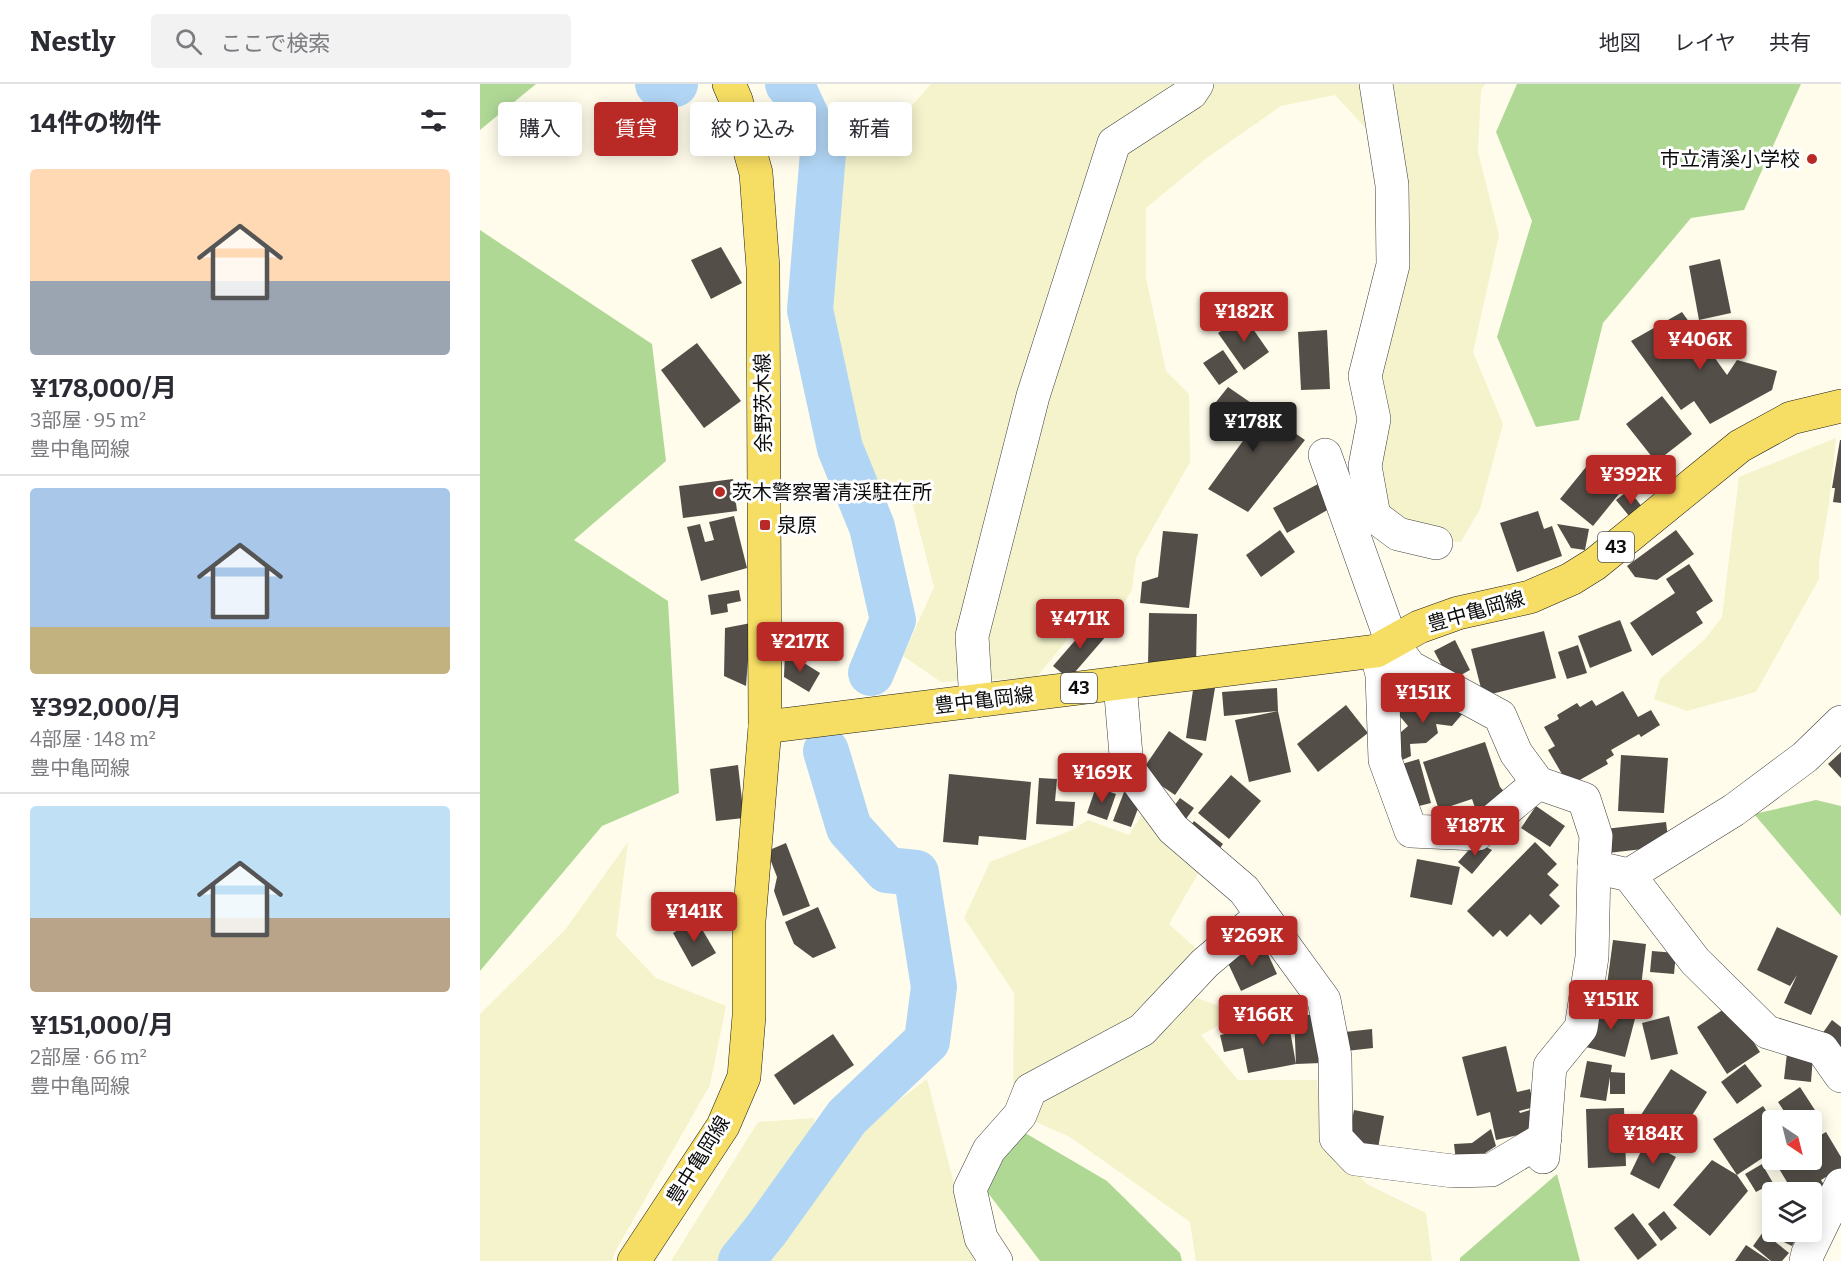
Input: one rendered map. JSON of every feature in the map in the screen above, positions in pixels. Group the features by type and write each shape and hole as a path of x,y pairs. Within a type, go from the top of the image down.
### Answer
{"main road":[{"name":"余野茨木線","path":"733,92 756,173 763,268 765,727"},
{"name":"豊中亀岡線","path":"634,1261 723,1126 744,1077 749,1016 749,921 765,727 1120,683 1384,647 1419,627 1458,613 1530,597 1571,579 1595,564 1740,446 1791,418 1841,406"}],"street":[{"path":"976,701 972,636 1033,396 1114,143 1191,93 1197,84"},
{"path":"1376,84 1392,185 1393,265 1365,376 1374,419 1365,466 1374,516 1398,534 1436,543"},
{"path":"1325,455 1384,647 1382,675 1385,760 1411,831 1477,834 1538,783"},
{"path":"1120,683 1127,767 1173,829 1244,890 1324,1000 1335,1058 1336,1138 1356,1159 1453,1171 1491,1170 1544,1148 1550,1066 1581,1028 1592,957 1596,836 1584,799 1538,783 1516,753 1500,716 1410,667 1384,647"},
{"path":"1629,875 1734,810 1805,757 1841,722"},
{"path":"1594,867 1629,875 1695,961 1767,1032 1822,1049 1841,1076"},
{"path":"996,1261 981,1238 970,1189 989,1149 1020,1115 1030,1090 1142,1030 1205,963 1262,915"},
{"path":"1806,1261 1841,1185"}],"green space":[{"path":"480,84 536,84 514,102 498,102 498,115 480,130"},
{"path":"931,84 1485,84 1481,90 1478,152 1499,235 1473,352 1503,424 1480,509 1461,542 1389,537 1370,444 1384,148 1335,95 1281,106 1208,157 1146,208 1146,278 1166,371 1189,394 1190,462 1136,558 1132,590 1111,624 1090,612 1036,678 941,682 903,656 934,587 907,483 870,481 839,385 831,286 835,156 912,156 912,106"},
{"path":"1517,84 1801,84 1744,210 1691,218 1603,323 1579,420 1536,427 1497,337 1532,221 1496,132"},
{"path":"480,230 652,344 666,461 574,540 668,601 679,793 602,826 480,971"},
{"path":"1836,438 1829,504 1819,562 1819,579 1756,692 1687,711 1654,699 1660,679 1705,639 1722,617 1739,477"},
{"path":"1816,800 1841,806 1841,916 1754,814"},
{"path":"1146,808 1199,872 1169,924 1204,956 1187,994 1240,1014 1201,1035 1238,1080 1317,1080 1322,1133 1367,1184 1426,1213 1432,1261 1196,1261 1190,1222 1070,1137 1013,1112 1014,993 964,918 990,862 1072,830 1088,820 1129,835"},
{"path":"628,842 616,936 656,978 726,1006 710,1085 612,1261 480,1261 480,1014 565,930"},
{"path":"927,1079 974,1261 768,1261 867,1125"},
{"path":"814,1118 817,1141 735,1261 671,1261 758,1122"},
{"path":"1020,1130 1107,1181 1180,1253 1182,1261 1040,1261 972,1172"},
{"path":"1557,1174 1580,1261 1460,1261 1460,1258"}],"building":[{"path":"721,247 742,283 711,299 691,260"},
{"path":"1720,259 1731,313 1699,320 1689,266"},
{"path":"1682,312 1727,375 1737,360 1777,371 1772,390 1710,424 1694,401 1681,410 1631,341"},
{"path":"1244,316 1269,352 1244,370 1218,333"},
{"path":"1327,330 1330,389 1301,390 1298,332"},
{"path":"697,343 741,401 704,428 661,370"},
{"path":"1223,350 1238,372 1219,385 1203,363"},
{"path":"1228,387 1305,440 1248,512 1208,489 1248,434 1216,402"},
{"path":"1662,396 1692,434 1656,462 1626,424"},
{"path":"1840,440 1841,503 1833,502 1835,488 1832,488"},
{"path":"1586,467 1619,494 1593,526 1560,499"},
{"path":"733,479 737,511 683,518 679,486"},
{"path":"1318,484 1331,508 1287,533 1273,508"},
{"path":"1629,490 1646,512 1634,522 1616,500"},
{"path":"1538,511 1544,529 1552,526 1562,556 1517,572 1500,523"},
{"path":"734,516 747,568 701,581 687,527 700,524 705,542 714,540 709,522"},
{"path":"1557,524 1589,529 1585,550 1571,548"},
{"path":"1280,530 1295,552 1261,577 1246,555"},
{"path":"1676,530 1694,554 1657,580 1635,577 1627,566"},
{"path":"1163,531 1198,534 1189,608 1140,603 1142,582 1158,577"},
{"path":"1689,564 1713,601 1696,612 1703,623 1652,656 1630,623 1675,593 1666,579"},
{"path":"739,590 741,601 727,604 728,612 711,615 708,595"},
{"path":"1149,613 1197,614 1196,666 1148,665"},
{"path":"1620,620 1632,651 1590,668 1578,636"},
{"path":"1091,622 1107,635 1069,679 1053,666"},
{"path":"751,623 746,686 724,676 725,628"},
{"path":"796,628 816,643 805,657 785,642"},
{"path":"1544,631 1556,678 1483,696 1471,649"},
{"path":"1455,640 1470,670 1450,681 1434,651"},
{"path":"1578,645 1587,673 1567,679 1558,652"},
{"path":"785,651 820,673 809,692 784,677"},
{"path":"1215,688 1206,741 1186,738 1193,690"},
{"path":"1277,688 1278,711 1224,716 1222,692"},
{"path":"1623,691 1638,717 1651,710 1660,725 1641,737 1639,734 1611,750 1614,755 1606,760 1608,764 1569,786 1548,750 1555,746 1544,727 1559,719 1557,715 1577,703 1580,707 1592,700 1596,706"},
{"path":"1434,697 1464,712 1452,726 1436,724 1438,733 1426,743 1410,744 1411,756 1398,762 1394,738 1408,726 1398,714 1417,698 1427,710"},
{"path":"1346,705 1368,733 1318,772 1297,744"},
{"path":"1278,711 1291,772 1249,782 1235,720"},
{"path":"1169,731 1203,754 1175,795 1141,772"},
{"path":"1485,742 1500,787 1510,798 1481,825 1472,799 1439,810 1423,762"},
{"path":"1841,752 1841,778 1828,764"},
{"path":"1621,755 1668,758 1664,813 1618,811"},
{"path":"1419,759 1431,803 1407,809 1395,766"},
{"path":"738,765 744,818 716,821 710,769"},
{"path":"949,774 1031,782 1026,840 979,836 978,845 943,842"},
{"path":"1231,775 1261,801 1229,839 1198,813"},
{"path":"1039,778 1057,779 1055,801 1075,802 1073,826 1036,824"},
{"path":"1096,787 1116,794 1107,820 1087,813"},
{"path":"1124,792 1142,798 1131,827 1113,821"},
{"path":"1180,798 1194,808 1183,823 1169,813"},
{"path":"1536,806 1565,826 1550,847 1521,828"},
{"path":"1194,821 1223,844 1214,856 1185,833"},
{"path":"1666,822 1669,846 1608,853 1605,829"},
{"path":"1476,842 1492,850 1472,874 1458,862"},
{"path":"1535,842 1557,864 1547,874 1559,885 1549,895 1560,906 1541,925 1530,914 1507,937 1500,930 1493,937 1467,911"},
{"path":"786,843 810,906 783,916 774,891 777,877 767,851"},
{"path":"1417,859 1460,867 1452,905 1410,897"},
{"path":"818,907 836,948 813,958 794,944 785,922"},
{"path":"696,919 716,953 692,967 673,933"},
{"path":"1777,927 1838,956 1811,1015 1784,1003 1797,975 1790,986 1757,970"},
{"path":"1613,940 1646,944 1639,1004 1605,1000"},
{"path":"1263,943 1277,974 1241,991 1227,961"},
{"path":"1652,951 1676,953 1674,974 1650,972"},
{"path":"1730,1005 1760,1052 1727,1074 1697,1027"},
{"path":"1596,1006 1636,1015 1625,1057 1586,1047"},
{"path":"1294,1015 1320,1015 1321,1063 1296,1064"},
{"path":"1669,1016 1678,1054 1651,1060 1642,1023"},
{"path":"1288,1019 1296,1064 1248,1073 1243,1048 1224,1052 1220,1035"},
{"path":"1832,1020 1841,1027 1841,1054 1819,1038"},
{"path":"1372,1029 1373,1048 1346,1051 1345,1032"},
{"path":"833,1034 854,1065 794,1105 774,1075"},
{"path":"1506,1046 1517,1092 1530,1089 1534,1107 1519,1111 1520,1113 1534,1109 1532,1132 1496,1140 1490,1112 1477,1116 1462,1057"},
{"path":"1787,1053 1813,1056 1811,1082 1784,1079"},
{"path":"1587,1061 1612,1065 1606,1101 1580,1097"},
{"path":"1745,1064 1762,1086 1737,1104 1721,1082"},
{"path":"1671,1069 1707,1092 1673,1145 1637,1121"},
{"path":"1610,1072 1625,1073 1625,1094 1610,1094"},
{"path":"1800,1087 1815,1110 1783,1110 1778,1102"},
{"path":"1763,1106 1766,1110 1762,1110 1762,1158 1737,1175 1713,1139"},
{"path":"1624,1108 1626,1166 1588,1168 1586,1109"},
{"path":"1354,1110 1384,1116 1378,1148 1347,1142"},
{"path":"1491,1129 1496,1146 1476,1159 1456,1161 1454,1144 1472,1143"},
{"path":"1826,1132 1841,1157 1841,1168 1821,1180 1829,1193 1822,1198 1822,1182 1787,1182 1780,1170 1822,1170 1822,1134"},
{"path":"1646,1141 1676,1157 1659,1189 1630,1174"},
{"path":"1712,1160 1737,1175 1748,1191 1710,1236 1673,1205"},
{"path":"1762,1164 1762,1170 1765,1170 1772,1182 1762,1182 1762,1189 1756,1192 1745,1174"},
{"path":"1664,1211 1677,1228 1661,1241 1648,1224"},
{"path":"1633,1213 1657,1245 1638,1260 1614,1228"},
{"path":"1762,1233 1762,1242 1775,1242 1789,1253 1782,1261 1771,1261 1753,1246"},
{"path":"1746,1245 1770,1261 1735,1261"}],"waterway":[{"path":"658,84 662,87 675,84"},
{"path":"788,84 794,90 823,153 810,310 840,448 872,527 893,620 871,673"},
{"path":"741,1261 847,1117 927,1041 934,987 916,873 887,870 849,828 826,751"}],"place":[{"name":"市立清溪小学校","path":"1812,159"},
{"name":"茨木警察署清渓駐在所","path":"720,492"},
{"name":"泉原","path":"765,525"}]}
